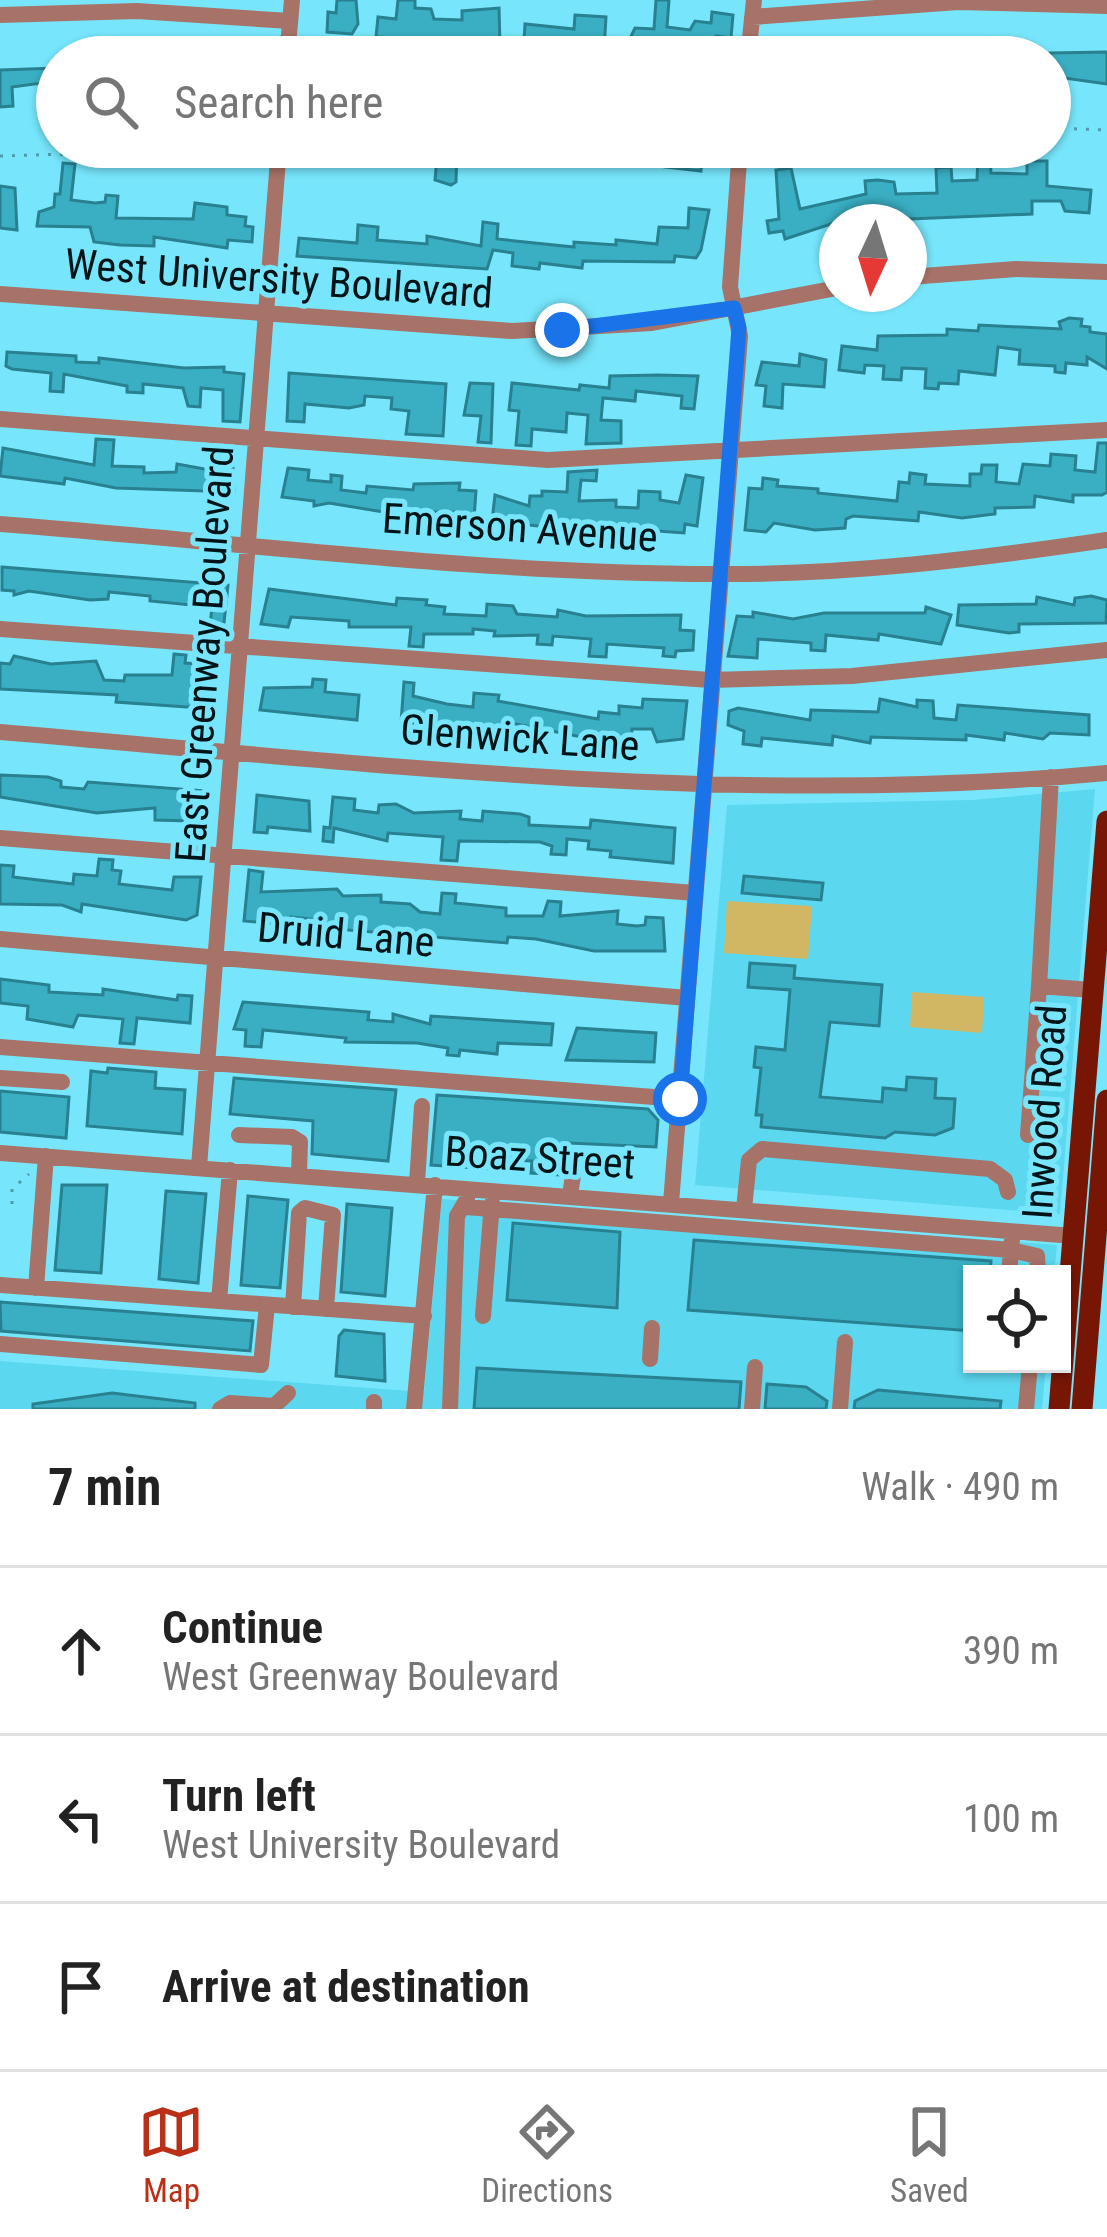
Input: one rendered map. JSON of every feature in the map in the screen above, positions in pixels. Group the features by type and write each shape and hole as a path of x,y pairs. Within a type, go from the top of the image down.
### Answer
{"main road":[{"name":"Inwood Road","path":"1092,1242 1092,990 1107,820"},
{"name":"Inwood Road","path":"1071,1351 1092,1242 1107,1100"},
{"name":"Inwood Road","path":"1059,1409 1067,1373"},
{"name":"Inwood Road","path":"1067,1373 1082,1409"}],"street":[{"path":"289,36 292,0"},
{"path":"753,9 958,2 1107,6"},
{"path":"0,15 137,10 290,21"},
{"name":"East Greenway Boulevard","path":"199,1167 278,168"},
{"path":"671,1203 740,336 730,287 739,168"},
{"path":"927,276 1016,269 1107,272"},
{"name":"West University Boulevard","path":"0,293 512,331 606,328 819,291"},
{"path":"0,419 548,460 1107,430"},
{"name":"Emerson Avenue","path":"0,524 587,570 719,574 881,568 1107,541"},
{"path":"0,629 710,680 852,676 1107,650"},
{"name":"Glenwick Lane","path":"0,732 703,786 1107,773"},
{"path":"1028,1135 1051,777"},
{"path":"0,838 695,893"},
{"name":"Druid Lane","path":"0,939 687,998"},
{"path":"1039,986 1092,990"},
{"path":"0,1047 680,1099"},
{"path":"0,1078 62,1082"},
{"path":"414,1409 424,1316 422,1106"},
{"path":"239,1135 292,1137 300,1142 299,1174"},
{"path":"744,1209 746,1172 762,1149 990,1169 1005,1180 1008,1192"},
{"name":"Boaz Street","path":"0,1153 38,1161 299,1174 744,1209 1012,1240 1092,1242"},
{"path":"36,1288 38,1161"},
{"path":"570,1195 575,1163 617,1166"},
{"path":"220,1301 230,1170"},
{"path":"450,1409 457,1216 466,1207 467,1187"},
{"path":"483,1316 493,1189"},
{"path":"466,1207 1012,1240 1037,1256 1038,1265"},
{"path":"292,1306 299,1213 305,1208 333,1215 326,1309"},
{"path":"1010,1265 1012,1240"},
{"path":"0,1285 424,1316"},
{"path":"0,1344 261,1365 267,1305"},
{"path":"650,1359 652,1328"},
{"path":"840,1409 845,1342"},
{"path":"752,1409 755,1367"},
{"path":"1026,1409 1029,1373"},
{"path":"1028,1389 1047,1390 1066,1373"},
{"path":"220,1409 230,1403 274,1406 288,1393"}],"path":[{"path":"1071,129 1107,130"},
{"path":"0,156 36,155"},
{"path":"12,1204 13,1189 38,1161"}],"shaded area":[{"path":"1095,789 1060,1214 695,1185 727,805 972,800"},
{"path":"727,901 812,906 808,959 724,953"},
{"path":"912,992 984,997 982,1033 910,1027"},
{"path":"442,1199 1057,1245 1055,1265 963,1265 963,1373 1045,1373 1042,1409 0,1409 0,1361 424,1392"}],"building":[{"path":"337,0 356,0 358,24 352,34 327,32 328,12 336,13"},
{"path":"398,0 415,0 415,8 431,9 434,19 462,20 462,11 499,8 500,36 376,36 378,17 396,19"},
{"path":"656,0 669,0 667,27 690,30 695,21 711,23 712,12 733,15 731,36 631,36 635,28 654,29"},
{"path":"575,15 606,17 605,36 524,36 525,24 574,29"},
{"path":"1107,52 1107,84 1071,79 1071,53"},
{"path":"36,69 36,84 12,87 13,106 0,107 0,70"},
{"path":"63,168 75,168 71,200 95,203 105,202 106,195 118,196 116,218 193,219 195,203 227,207 227,215 246,217 245,226 253,227 252,242 228,240 227,248 154,237 154,246 120,245 94,242 90,227 37,226 39,212 54,207 55,194 60,194"},
{"path":"436,168 456,168 456,182 451,185 435,180"},
{"path":"791,168 800,209 819,205 819,228 785,239 783,231 769,233 767,221 779,219 776,170"},
{"path":"936,168 951,168 952,181 977,180 978,168 1027,174 1027,168 1047,168 1047,186 1091,190 1089,213 1065,211 1061,201 1032,201 1032,214 927,218 927,204 822,204 866,194 865,181 894,182 896,194 937,193"},
{"path":"0,186 15,188 17,230 0,228"},
{"path":"689,208 709,210 701,250 696,258 675,256 674,262 583,261 582,268 540,263 539,269 512,266 513,253 493,250 487,269 297,256 299,238 357,243 358,225 378,227 377,240 427,244 427,236 481,246 483,222 498,224 497,239 574,247 574,242 616,245 616,240 657,244 659,227 688,228"},
{"path":"1082,319 1081,326 1090,327 1090,332 1107,334 1107,369 1087,357 1087,365 1066,363 1065,373 1055,372 1055,366 1019,364 1020,350 998,347 995,375 959,371 958,384 939,383 938,389 925,388 926,369 902,368 901,380 883,379 884,366 865,365 864,373 839,370 842,346 877,350 878,336 947,335 947,329 978,331 979,325 1061,329 1059,322"},
{"path":"7,352 76,356 76,362 99,363 99,358 184,368 224,367 224,372 244,374 240,422 223,421 223,390 201,388 200,407 188,406 183,388 143,384 143,393 127,392 127,386 64,374 63,392 50,391 51,373 12,369 6,366"},
{"path":"800,354 826,360 824,387 783,384 782,408 764,406 766,386 756,385 762,362 799,366"},
{"path":"289,373 446,384 443,436 406,434 409,411 391,409 392,398 365,396 364,405 349,408 305,404 304,422 287,421"},
{"path":"610,376 698,376 694,409 681,408 682,396 636,391 635,401 603,398 601,420 621,421 621,443 586,444 588,415 567,413 566,432 532,429 531,446 516,445 519,411 509,410 512,383 579,390 580,385 609,388"},
{"path":"470,383 493,384 491,443 478,442 481,416 464,415"},
{"path":"96,439 114,440 112,466 144,467 144,473 176,472 177,464 210,470 213,448 232,449 234,492 116,488 65,478 64,484 0,476 3,448 94,465"},
{"path":"1098,443 1107,443 1107,492 1102,495 1073,495 1073,502 1035,496 1034,507 995,508 995,514 962,518 919,512 918,521 853,516 846,519 845,528 815,530 774,523 766,532 745,530 749,488 762,489 763,478 778,480 777,486 897,501 899,482 909,483 910,473 926,475 925,484 970,486 970,474 981,474 982,465 997,465 996,482 1019,484 1023,464 1050,466 1051,454 1076,456 1075,470 1095,472"},
{"path":"288,468 309,470 308,480 331,482 331,475 342,476 341,490 366,493 367,486 413,490 414,484 460,483 459,490 476,491 474,519 461,518 462,512 415,512 414,517 329,503 314,506 314,501 282,497"},
{"path":"597,470 596,481 581,480 579,501 616,500 616,507 638,508 639,491 660,492 660,500 679,503 686,475 703,478 697,526 685,524 684,533 616,528 593,532 492,521 495,495 529,506 530,496 542,496 542,491 567,492 568,472"},
{"path":"2,567 228,585 224,623 210,625 212,607 150,601 150,596 109,592 108,599 90,600 29,591 14,595 14,591 2,590"},
{"path":"269,589 396,605 397,598 427,600 426,605 445,607 444,614 486,616 487,604 513,606 517,614 557,617 558,610 586,616 681,615 680,630 694,631 693,650 676,651 675,657 663,656 664,648 607,644 606,657 589,656 591,639 553,636 552,645 537,644 538,635 494,636 495,631 473,629 473,634 424,634 423,647 409,646 411,627 349,627 349,621 291,617 288,627 261,624"},
{"path":"1037,597 1074,605 1075,598 1107,600 1106,623 1019,624 1019,632 1009,633 957,625 959,605 1036,604"},
{"path":"926,607 951,615 941,644 879,634 878,640 826,635 825,651 811,650 811,643 758,639 757,658 728,656 737,616 753,617 753,612 793,619 824,613 925,613"},
{"path":"174,654 186,655 185,663 218,665 215,704 187,707 116,702 117,695 0,689 0,663 10,664 14,656 51,664 96,661 104,680 124,681 125,675 172,675"},
{"path":"313,679 326,680 325,692 359,695 357,720 260,710 264,688 312,687"},
{"path":"404,682 414,683 413,696 447,704 473,707 474,693 499,695 498,701 598,719 599,712 619,714 619,706 642,708 643,699 687,701 683,739 657,742 652,729 632,729 631,740 602,741 511,723 487,730 401,723"},
{"path":"880,699 917,707 917,700 933,701 934,718 956,720 958,705 1089,715 1089,735 1050,733 1043,739 1005,733 1004,740 966,735 966,740 871,737 870,743 833,736 832,745 762,738 761,746 743,744 744,731 728,725 729,711 738,708 810,720 811,710 878,712"},
{"path":"0,775 48,777 61,781 61,787 84,789 88,782 207,791 201,832 188,832 189,821 155,820 155,808 97,813 0,797"},
{"path":"257,795 309,801 310,831 268,827 267,833 254,832"},
{"path":"333,797 355,799 354,810 378,813 379,805 396,804 414,813 461,811 460,819 482,821 483,811 520,814 529,817 529,825 590,828 591,820 675,828 673,863 610,857 611,851 588,849 589,841 567,839 566,855 551,854 552,846 540,842 459,841 457,861 441,860 443,837 388,833 387,841 334,828 333,842 323,841 324,827 330,828"},
{"path":"99,859 113,860 112,870 121,871 119,884 172,890 174,877 201,877 197,915 186,920 82,904 81,912 62,905 0,904 0,865 14,866 13,877 73,884 74,874 97,876"},
{"path":"249,870 263,872 261,892 337,889 343,896 381,895 381,902 410,904 420,912 440,914 442,893 456,894 455,903 506,908 506,916 543,916 548,901 561,902 560,916 618,911 617,924 637,926 645,925 646,917 663,918 665,951 594,951 536,939 508,937 507,943 310,927 311,919 291,917 291,925 244,921"},
{"path":"744,876 823,883 821,900 742,893"},
{"path":"750,963 795,966 794,978 882,985 879,1026 830,1022 820,1097 882,1102 883,1088 906,1090 907,1077 936,1079 935,1098 955,1099 953,1128 935,1135 895,1132 885,1138 761,1127 762,1115 756,1115 761,1068 754,1067 756,1047 785,1050 790,990 748,987"},
{"path":"0,979 49,985 49,992 103,995 103,989 177,1000 178,995 192,996 190,1023 137,1018 134,1044 120,1043 123,1019 78,1015 73,1027 27,1019 28,1006 0,1003"},
{"path":"243,1002 369,1012 368,1020 393,1022 393,1014 430,1024 431,1016 553,1024 551,1045 498,1043 497,1054 460,1050 459,1056 447,1055 448,1048 417,1043 345,1042 346,1038 263,1030 261,1047 245,1046 246,1030 234,1029"},
{"path":"577,1028 656,1033 654,1062 566,1060"},
{"path":"108,1068 156,1072 155,1088 185,1090 182,1134 87,1126 91,1071 107,1073"},
{"path":"234,1078 396,1090 388,1161 312,1154 313,1121 230,1114"},
{"path":"0,1091 69,1097 66,1138 0,1132"},
{"path":"437,1095 648,1109 658,1120 656,1147 569,1143 560,1175 531,1173 532,1161 511,1160 511,1170 431,1165"},
{"path":"62,1185 107,1185 101,1273 55,1270"},
{"path":"166,1191 206,1194 198,1283 159,1279"},
{"path":"248,1196 288,1200 280,1288 241,1285"},
{"path":"347,1204 392,1208 385,1296 341,1292"},
{"path":"513,1223 620,1232 617,1308 507,1300"},
{"path":"694,1240 991,1261 991,1265 963,1265 963,1330 688,1310"},
{"path":"0,1302 253,1321 250,1351 1,1331"},
{"path":"344,1330 384,1334 385,1381 336,1376 339,1336"},
{"path":"477,1368 741,1382 739,1409 474,1409"},
{"path":"767,1384 806,1387 827,1401 826,1409 765,1409"},
{"path":"878,1390 1001,1401 1000,1409 854,1409 855,1401"},
{"path":"112,1393 195,1403 195,1409 33,1409 33,1404"}],"route":[{"path":"562,330 652,323 734,308 739,328 680,1099"}]}
